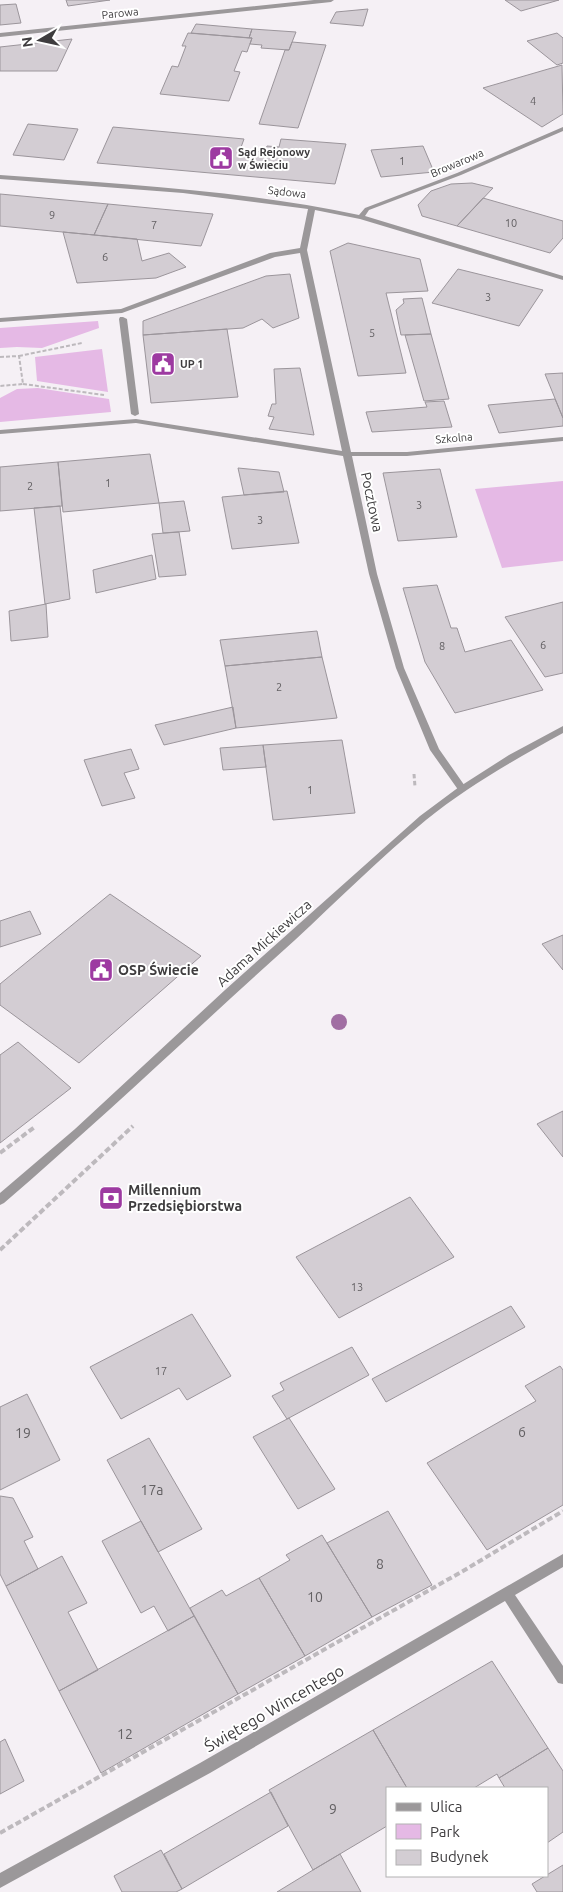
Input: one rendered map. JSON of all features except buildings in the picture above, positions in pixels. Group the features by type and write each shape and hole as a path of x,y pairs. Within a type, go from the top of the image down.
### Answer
{"street":[{"name":"Parowa","path":"0,35 330,0"},
{"name":"Browarowa","path":"361,217 367,209 459,174 563,129"},
{"name":"Sądowa","path":"0,177 182,191 312,207 361,217 563,278"},
{"name":"Pocztowa","path":"312,207 303,250 373,574 400,668 435,750 462,789"},
{"path":"0,320 122,315 273,255 303,250"},
{"path":"122,315 135,414"},
{"name":"Szkolna","path":"0,432 136,421 347,454 408,454 563,439"},
{"name":"Adama Mickiewicza","path":"0,1200 79,1132 236,986 423,818 462,789 512,757 563,729"},
{"name":"Świętego Wincentego","path":"0,1881 205,1768 563,1560"},
{"path":"507,1594 563,1678"}],"path":[{"path":"0,357 19,356 125,335"},
{"path":"19,356 23,384"},
{"path":"0,386 34,384 110,395 132,394"},
{"path":"0,1833 454,1576 563,1511"}],"green space":[{"path":"98,321 99,328 42,348 0,348 0,328"},
{"path":"102,349 108,392 37,381 35,357"},
{"path":"38,388 109,399 111,412 0,422 0,398 17,389"},
{"path":"563,481 563,561 502,568 475,489"}],"place":[{"name":"Sąd Rejonowy w Świeciu","path":"221,158"},
{"name":"UP 1","path":"163,364"},
{"name":"OSP Świecie","path":"101,970"},
{"name":"Millennium Przedsiębiorstwa","path":"111,1198"}]}
